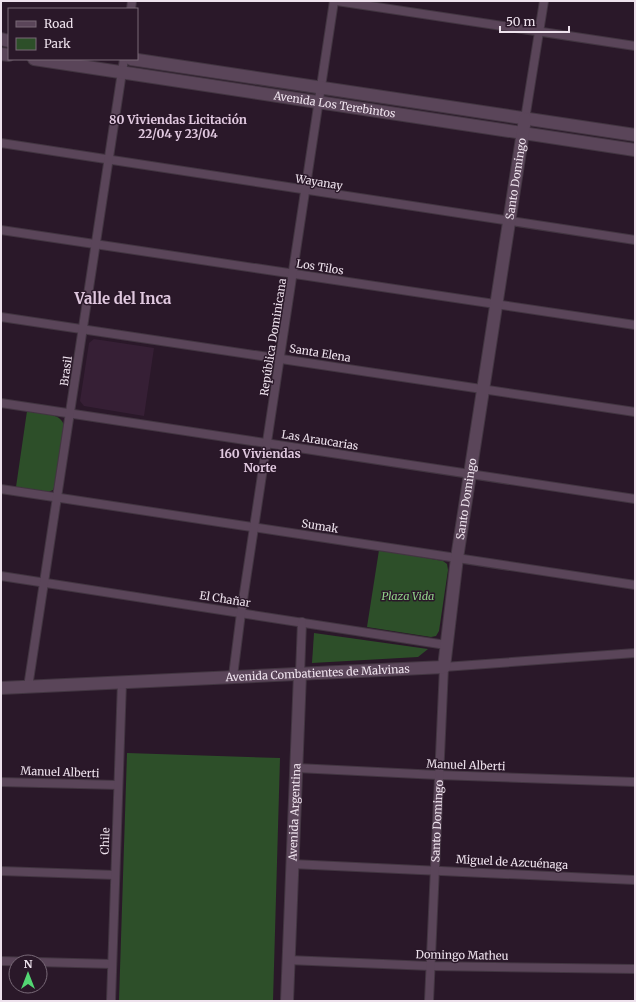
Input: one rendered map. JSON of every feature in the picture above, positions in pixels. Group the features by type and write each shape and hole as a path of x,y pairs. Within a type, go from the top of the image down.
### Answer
{"street":[{"path":"336,1 635,46"},
{"name":"República Dominicana","path":"233,676 241,613 268,443 305,191 336,1"},
{"name":"Santo Domingo","path":"429,1001 438,775 446,645 457,558 495,304 544,1"},
{"name":"Avenida Los Terebintos","path":"41,60 635,150"},
{"name":"Brasil","path":"28,687 71,414 124,60"},
{"name":"Avenida Los Terebintos","path":"138,60 635,135"},
{"name":"Wayanay","path":"1,143 305,191 635,240"},
{"name":"Los Tilos","path":"1,230 635,325"},
{"name":"Santa Elena","path":"1,317 635,412"},
{"name":"Las Araucarias","path":"1,403 635,499"},
{"name":"Sumak","path":"1,489 635,585"},
{"name":"El Chañar","path":"1,576 446,645"},
{"name":"Avenida Argentina","path":"287,1001 302,622"},
{"name":"Avenida Combatientes de Malvinas","path":"1,688 444,667 635,653"},
{"name":"Chile","path":"111,1001 122,682"},
{"name":"Manuel Alberti","path":"296,768 635,782"},
{"name":"Manuel Alberti","path":"1,782 118,785"},
{"name":"Miguel de Azcuénaga","path":"292,864 635,880"},
{"path":"1,871 115,875"},
{"path":"1,960 112,964"},
{"name":"Domingo Matheu","path":"288,960 430,966 635,969"}],"shaded area":[{"path":"94,339 154,348 144,416 84,406 80,401 89,343"}],"green space":[{"path":"27,411 54,415 62,421 64,425 55,485 53,490 48,492 16,487"},
{"name":"Plaza Vida","path":"379,550 443,561 447,564 448,570 439,631 436,636 431,637 367,627"},
{"path":"314,633 428,649 418,657 312,663"},
{"path":"127,753 280,758 273,1001 119,1001"}],"district":[{"name":"80 Viviendas Licitación 22/04 y 23/04","path":"178,126"},
{"name":"Valle del Inca","path":"123,298"},
{"name":"160 Viviendas Norte","path":"260,460"}]}
